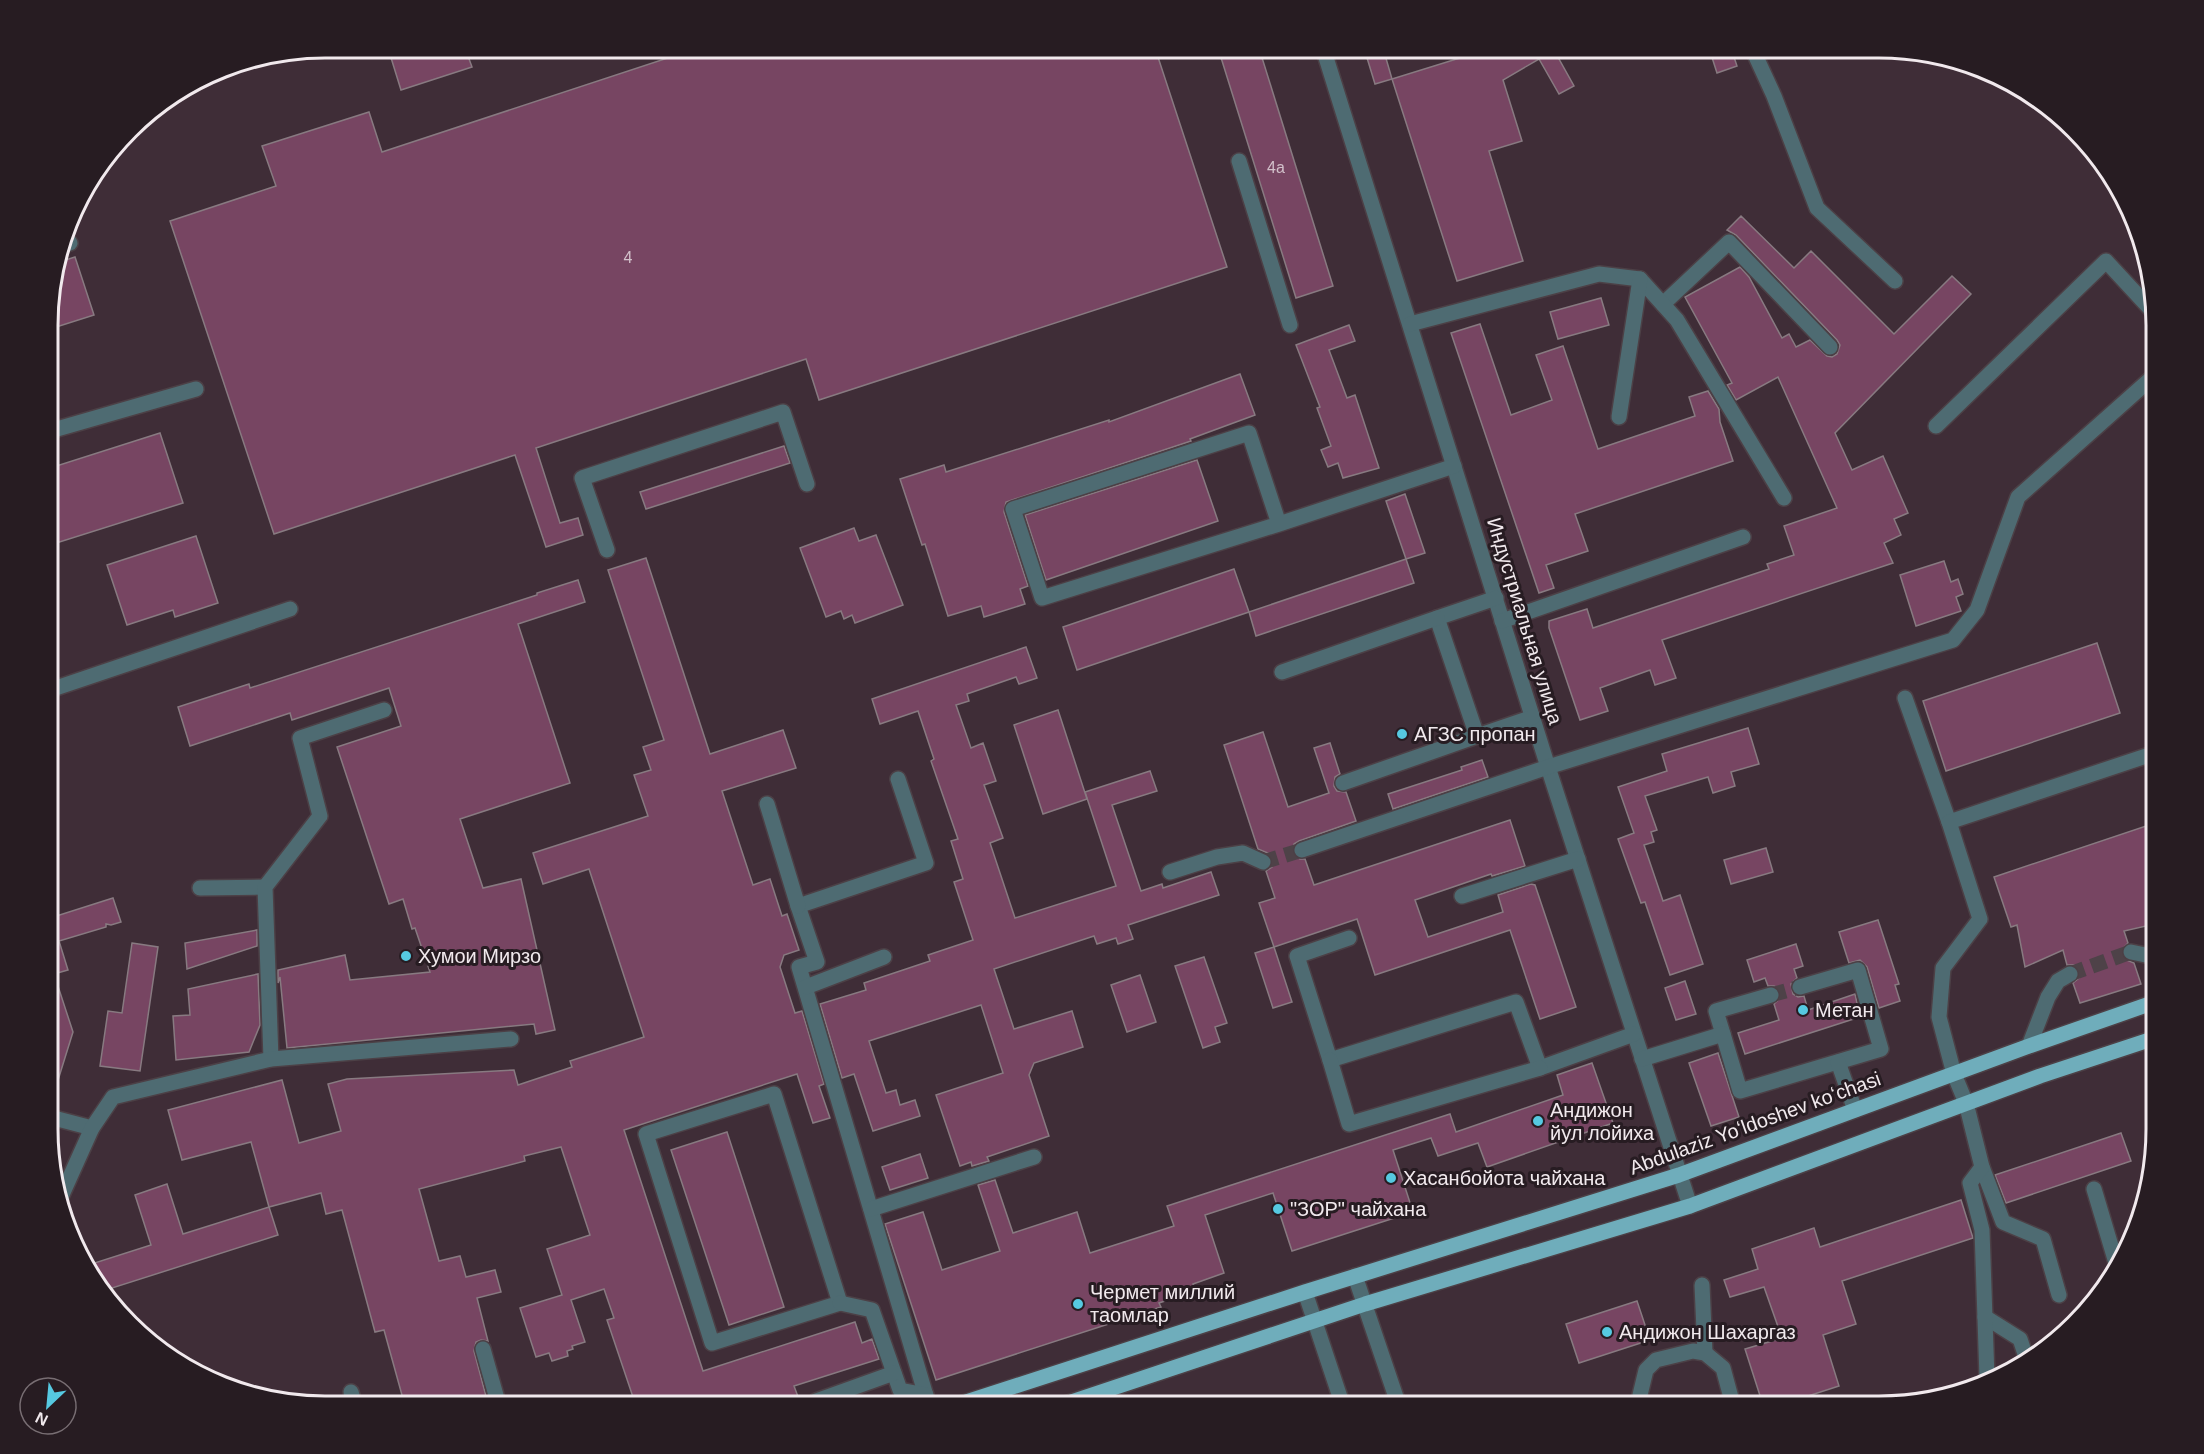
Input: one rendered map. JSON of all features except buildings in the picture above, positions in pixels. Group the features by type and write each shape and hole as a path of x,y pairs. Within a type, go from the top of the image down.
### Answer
{"main road":[{"name":"Abdulaziz Yoʻldoshev koʻchasi","path":"985,1396 1355,1276 1679,1175 2030,1046 2146,1010"},
{"path":"1089,1396 1365,1304 1690,1206 2040,1076 2146,1041"}],"street":[{"name":"Индустриальная улица","path":"1326,58 1548,767 1690,1206"},
{"path":"1757,58 1774,96 1817,208 1895,281"},
{"path":"1239,161 1290,325"},
{"path":"1663,304 1729,242 1830,347"},
{"path":"1936,426 2106,261 2144,302"},
{"path":"1410,324 1599,274 1640,279 1677,320 1784,498"},
{"path":"1619,417 1640,279"},
{"path":"1302,850 1548,767 1953,640 1977,610 2019,497 2146,383"},
{"path":"58,429 196,389"},
{"path":"607,550 582,478 783,412 807,484"},
{"path":"1279,524 1249,433 1013,509 1042,598 1279,524 1454,466"},
{"path":"1502,621 1743,537"},
{"path":"1282,672 1496,598"},
{"path":"58,687 291,609"},
{"path":"1437,618 1477,736"},
{"path":"1905,698 1949,822 1980,919 1942,968 1939,1017 1953,1074 1966,1103 1982,1167 2003,1222 2043,1239 2059,1295"},
{"path":"271,1059 265,887 321,816 300,738 384,710"},
{"path":"1343,783 1533,717"},
{"path":"1949,822 2146,756"},
{"path":"798,906 926,863 898,779"},
{"path":"767,804 817,962 799,967 927,1396"},
{"path":"1170,872 1217,857 1243,853 1263,862"},
{"path":"1462,896 1578,859"},
{"path":"200,888 265,887"},
{"path":"1349,938 1297,956 1349,1124 1539,1068 1634,1034"},
{"path":"2131,952 2146,955"},
{"path":"806,987 884,957"},
{"path":"1771,995 1716,1011 1740,1091 1881,1049 1858,970 1800,987"},
{"path":"2030,1046 2048,997 2058,981 2070,974"},
{"path":"1330,1060 1516,1002 1539,1068"},
{"path":"1642,1059 1722,1034"},
{"path":"66,1187 92,1128 113,1097 271,1059 511,1039"},
{"path":"1838,1062 1855,1110"},
{"path":"840,1303 774,1094 646,1134 712,1343 840,1303 872,1310 900,1390 917,1396"},
{"path":"58,1119 92,1128"},
{"path":"871,1209 1034,1157"},
{"path":"1982,1167 1970,1183 1982,1230 1987,1372"},
{"path":"2094,1188 2114,1255"},
{"path":"1355,1276 1396,1396"},
{"path":"1702,1285 1705,1353"},
{"path":"1305,1292 1340,1396"},
{"path":"1985,1317 2020,1339 2024,1352"},
{"path":"483,1349 496,1396"},
{"path":"1640,1396 1646,1370 1656,1360 1694,1351 1705,1353 1723,1368 1730,1396"},
{"path":"830,1396 894,1373"}],"shaded area":[{"path":"1878,58 1913,61 1964,73 1996,86 2027,104 2067,137 2090,163 2110,192 2131,240 2140,274 2145,308 2146,1128 2143,1163 2131,1214 2118,1246 2100,1277 2067,1317 2041,1340 2012,1360 1980,1375 1947,1386 1913,1393 1878,1396 326,1396 291,1393 240,1381 208,1368 177,1350 137,1317 114,1291 94,1262 73,1214 64,1180 59,1146 59,308 68,257 86,208 114,163 137,137 163,114 208,86 257,68 308,59"}],"tunnel":[{"path":"1263,862 1302,850"},
{"path":"2070,974 2131,952"},
{"path":"1771,995 1800,987"}],"place":[{"name":"АГЗС пропан","path":"1402,734"},
{"name":"Хумои Мирзо","path":"406,956"},
{"name":"Метан","path":"1803,1010"},
{"name":"Андижон йул лойиха","path":"1538,1121"},
{"name":"Хасанбойота чайхана","path":"1391,1178"},
{"name":"\"ЗОР\" чайхана","path":"1278,1209"},
{"name":"Чермет миллий таомлар","path":"1078,1304"},
{"name":"Андижон Шахаргаз","path":"1607,1332"}]}
